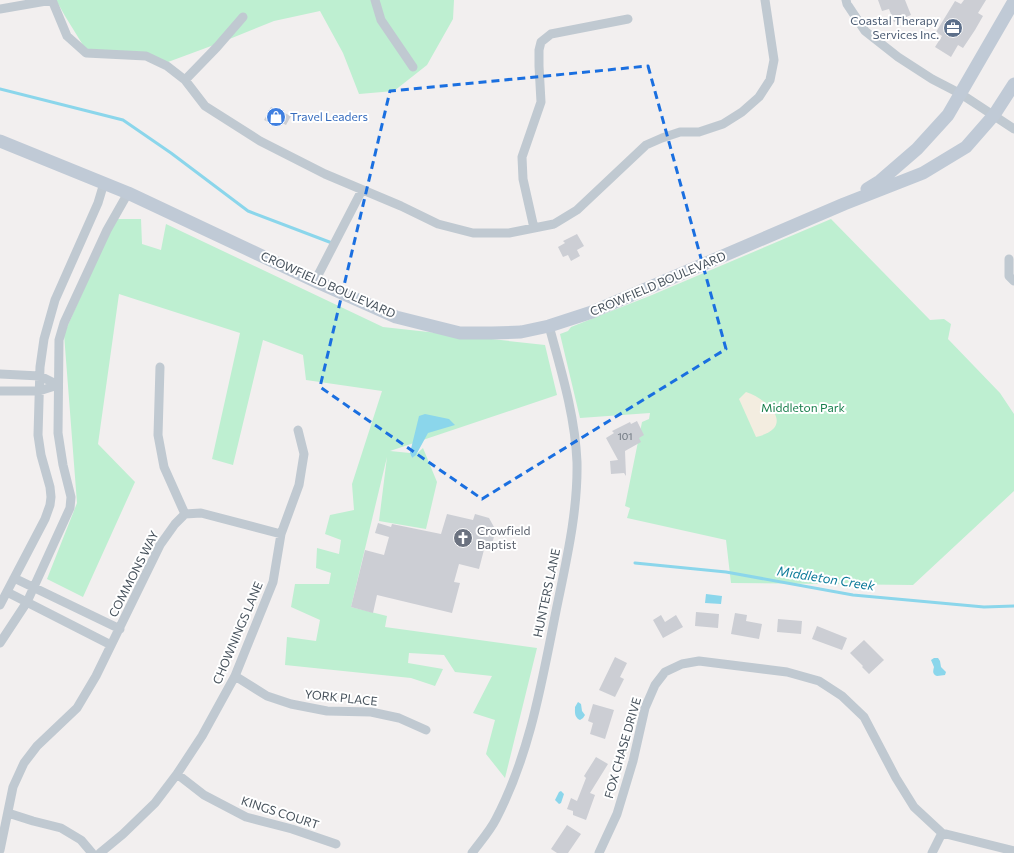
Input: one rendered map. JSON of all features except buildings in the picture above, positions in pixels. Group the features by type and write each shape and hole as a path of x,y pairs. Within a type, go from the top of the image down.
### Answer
{"main road":[{"name":"CROWFIELD BOULEVARD","path":"844,204 880,181 917,149 948,116 1014,1"},
{"name":"CROWFIELD BOULEVARD","path":"0,141 128,192 315,281 396,317 460,333 521,332 549,326 592,312 844,204 923,174 966,147 994,115 1014,84"}],"street":[{"path":"0,9 52,0 67,36 86,53 146,56 167,66 185,80 206,106 260,141 326,174 438,224 473,233 509,233 554,224 577,210 646,145 680,132 699,132 723,124 742,112 759,97 770,80 774,60 765,0"},
{"path":"375,0 381,20 413,67"},
{"path":"846,0 864,31 932,79 961,94 1014,129"},
{"path":"185,80 217,47 242,17"},
{"path":"534,228 523,179 522,157 542,102 539,66 541,42 551,34 628,19"},
{"path":"0,605 45,519 50,506 50,487 41,455 38,435 40,367 44,339 55,300 98,203 104,183"},
{"path":"315,281 362,190"},
{"path":"0,643 27,602 70,508 71,497 63,465 58,434 59,340 64,323 107,230 128,192"},
{"path":"1009,259 1009,276 1014,282"},
{"name":"HUNTERS LANE","path":"472,853 496,820 516,775 536,709 569,549 574,514 577,462 574,428 549,326"},
{"path":"160,367 158,435 164,467 185,514 201,513 281,534"},
{"path":"0,374 40,376 58,385"},
{"path":"0,391 39,392 58,385"},
{"name":"CHOWNINGS LANE","path":"100,853 123,834 155,803 177,774 202,736 235,676 273,582 281,534 299,484 304,454 298,430"},
{"name":"COMMONS WAY","path":"0,850 13,787 24,763 37,746 78,708 120,629 160,546 175,524 185,514"},
{"name":"COMMONS WAY","path":"14,578 120,629"},
{"path":"7,592 111,645"},
{"name":"FOX CHASE DRIVE","path":"599,853 617,814 633,761 645,708 655,685 665,672 682,664 699,661 787,672 819,681 842,696 864,717 896,778 914,807 942,833 1014,851"},
{"name":"YORK PLACE","path":"235,676 267,696 291,704 328,711 371,712 399,718 426,730"},
{"name":"KINGS COURT","path":"177,774 204,795 246,817 292,829 336,844"},
{"path":"8,813 61,828 81,840 92,853"},
{"path":"932,853 942,833"}],"highlighted area":[{"path":"648,66 726,349 482,499 320,387 390,91"}],"green space":[{"path":"56,0 454,0 453,19 427,65 394,91 359,94 343,53 320,11 274,21 168,62 86,50"},
{"path":"115,219 141,219 142,244 161,250 166,224 383,327 545,345 557,395 390,451 410,453 412,458 423,448 437,482 426,529 379,521 387,457 351,607 387,616 385,627 537,648 505,778 486,754 495,720 473,713 492,676 455,672 444,655 409,653 408,663 443,669 435,686 411,678 285,665 287,637 316,641 320,620 291,607 295,584 329,584 331,573 316,568 317,548 339,554 341,540 325,534 330,515 354,510 352,484 382,391 306,380 303,355 263,340 233,465 212,459 240,333 119,294 98,444 135,482 83,597 47,579 77,503 64,334"},
{"name":"Middleton Park","path":"831,219 930,320 944,319 951,324 948,339 1000,393 1014,414 1014,491 913,585 731,583 726,540 627,518 630,508 625,506 642,422 649,419 650,413 580,418 560,334 568,331 571,327 652,295"}],"sand":[{"path":"746,392 763,401 775,414 777,421 775,427 768,433 756,437 739,399"}],"water":[{"path":"425,414 449,419 455,425 428,433 416,455 412,458 410,453 419,416"},
{"path":"706,594 722,596 721,604 705,603"},
{"path":"938,658 940,661 941,667 946,672 945,675 935,675 931,660"},
{"path":"578,702 581,704 582,711 585,715 580,720 575,713 575,707"},
{"path":"561,791 564,794 561,803 559,804 555,800"}],"waterway":[{"path":"0,89 123,120 171,153 248,211 332,243"},
{"name":"Middleton Creek","path":"635,563 726,572 853,595 984,607 1014,606"}],"place":[{"name":"Coastal Therapy Services Inc.","path":"953,28"},
{"name":"Travel Leaders","path":"276,117"},
{"name":"Crowfield Baptist","path":"463,538"}]}
